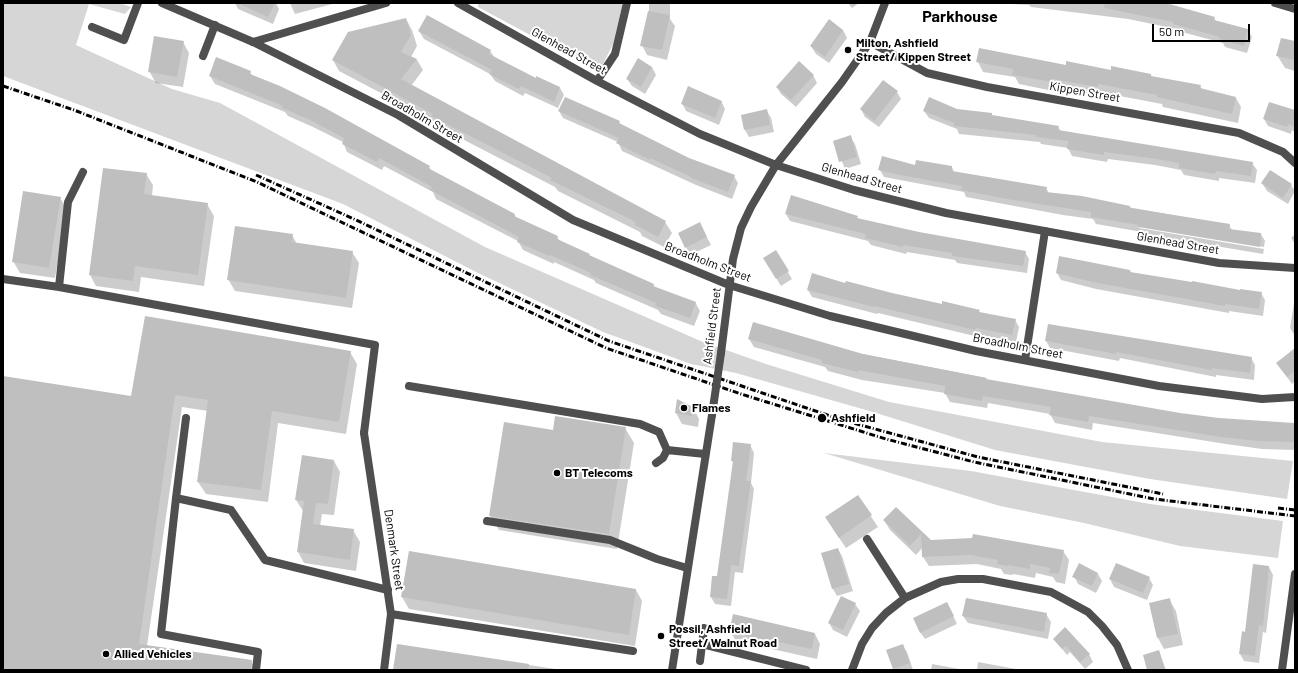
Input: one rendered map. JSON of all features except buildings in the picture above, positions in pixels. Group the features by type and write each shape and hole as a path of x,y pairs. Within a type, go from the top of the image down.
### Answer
{"street":[{"path":"92,27 124,40 138,3"},
{"name":"Broadholm Street","path":"162,3 253,42 398,115 573,220 729,285 830,316 976,351 1159,386 1262,398 1295,397"},
{"path":"253,42 386,3"},
{"name":"Glenhead Street","path":"458,3 597,81 700,134 776,165 861,192 946,213 1219,263 1295,268"},
{"path":"597,81 614,54 626,3"},
{"name":"Ashfield Street","path":"672,670 704,454 712,415 733,259 741,228 751,207 776,165 842,82 870,42 885,3"},
{"path":"1275,3 1295,8"},
{"path":"204,56 215,25"},
{"name":"Kippen Street","path":"870,42 927,73 987,87 1239,133 1283,152 1295,163"},
{"path":"3,280 59,287 68,202 83,172"},
{"path":"1025,360 1045,231"},
{"name":"Denmark Street","path":"59,287 375,345 364,433 391,614 384,670"},
{"path":"409,386 640,424 659,432 667,450"},
{"path":"186,418 160,634 258,652 256,670"},
{"path":"667,450 704,454"},
{"path":"656,463 663,458 667,450"},
{"path":"176,498 231,510 265,560 388,590"},
{"path":"487,520 610,540 657,559 687,568"},
{"path":"867,540 905,598"},
{"path":"1282,670 1295,574"},
{"path":"852,670 862,644 872,628 886,613 905,598 941,582 958,579 983,579 1051,592 1088,612 1102,626 1117,645 1128,670"},
{"path":"391,614 633,650"},
{"path":"700,661 704,628"},
{"path":"702,644 806,670"}],"shaded area":[{"path":"3,3 119,3 131,7 125,14 89,4 76,45 172,89 220,103 485,247 703,342 766,364 889,402 1102,442 1293,461 1287,499 1150,479 995,450 873,412 736,373 691,364 603,332 478,273 343,204 3,76"},
{"path":"478,3 623,3 613,44 599,72 478,7"},
{"path":"824,453 971,471 1150,504 1283,521 1278,558 1180,546 1084,523 1000,506"}],"railway":[{"path":"3,86 74,110 257,182 606,348 741,394 886,439 974,462 1154,499 1295,516"},
{"path":"256,175 354,219 609,341 842,420 978,457 1163,494"},
{"path":"1278,508 1295,510"}],"place":[{"name":"Milton, Ashfield Street/ Kippen Street","path":"848,50"},
{"name":"Flames","path":"684,408"},
{"name":"Ashfield","path":"822,418"},
{"name":"BT Telecoms","path":"557,473"},
{"name":"Possil, Ashfield Street/ Walnut Road","path":"661,636"},
{"name":"Allied Vehicles","path":"106,654"}],"district":[{"name":"Parkhouse","path":"960,17"}]}
